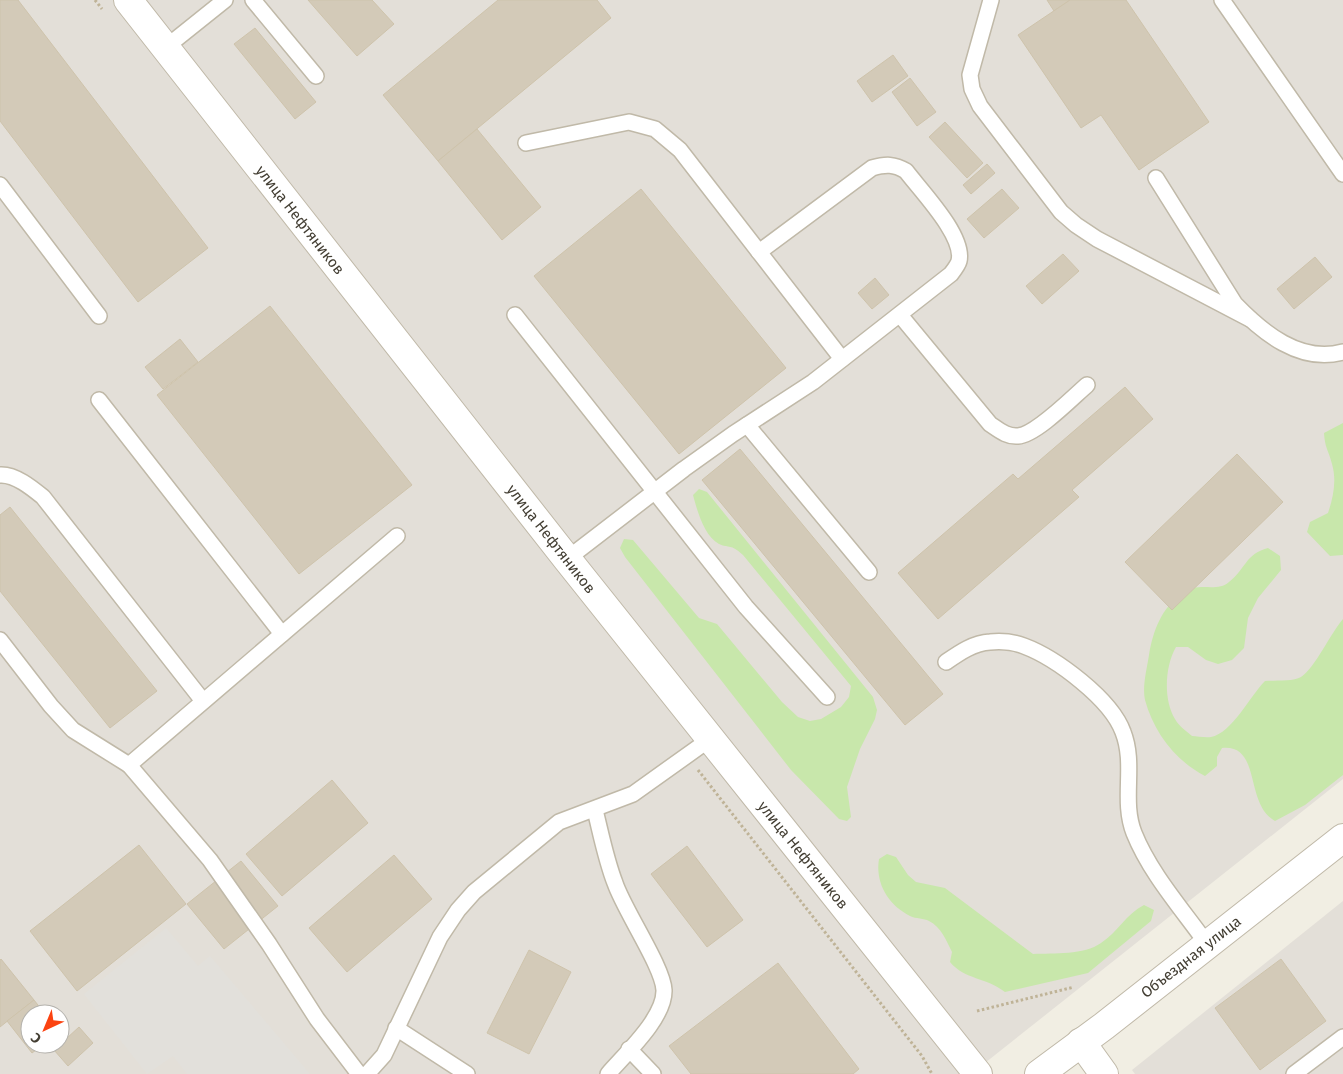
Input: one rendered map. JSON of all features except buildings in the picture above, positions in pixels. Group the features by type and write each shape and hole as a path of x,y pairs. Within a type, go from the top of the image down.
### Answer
{"street":[{"name":"улица Нефтяников","path":"128,0 567,559 978,1074"},
{"name":"Объездная улица","path":"1038,1074 1343,838"},
{"path":"1081,1042 1104,1074"}],"lane":[{"path":"166,48 225,0"},
{"path":"253,0 316,76"},
{"path":"991,0 970,75 972,89 980,106 1061,212 1076,225 1098,239 1250,319"},
{"path":"1222,0 1343,174"},
{"path":"526,143 629,122 655,129 680,150 842,359"},
{"path":"567,559 653,492 747,425 813,382 951,274 959,261 959,246 953,231 906,171 896,166 884,165 872,168 759,252"},
{"path":"1156,178 1235,304 1250,319 1266,333 1290,346 1309,352 1334,354 1343,352"},
{"path":"0,185 99,316"},
{"path":"515,315 653,492 746,607 827,697"},
{"path":"900,315 990,424 1006,434 1020,436 1034,430 1087,385"},
{"path":"99,400 282,634"},
{"path":"747,425 869,572"},
{"path":"0,474 5,474 28,485 43,497 203,701"},
{"path":"129,765 397,536"},
{"path":"0,640 51,706 73,730 129,765 210,860 269,944 317,1019 359,1074"},
{"path":"946,662 967,648 989,642 1024,646 1051,660 1084,684 1109,708 1123,731 1130,758 1127,800 1133,831 1145,857 1208,944"},
{"path":"367,1074 384,1055 440,936 458,910 474,892 559,822 595,810 633,794 710,739"},
{"path":"595,810 615,883 658,970 664,990 658,1013 608,1074"},
{"path":"396,1028 467,1074"},
{"path":"1294,1074 1343,1037"},
{"path":"629,1049 653,1074"}],"path":[{"path":"977,1011 1074,987"},
{"path":"922,1056 932,1074"}],"shaded area":[{"path":"0,0 1343,0 1343,779 971,1074 0,1074"},
{"path":"1343,901 1343,1074 1135,1074 1132,1070"},
{"path":"166,928 198,966 210,956 310,1074 187,1074 173,1056 147,1074 84,994"}],"green space":[{"path":"1343,423 1343,555 1330,556 1307,532 1310,522 1328,513 1333,495 1333,470 1324,433"},
{"path":"699,489 707,492 873,697 877,710 875,719 860,749 847,787 851,817 847,821 839,819 791,770 625,557 620,548 624,539 633,540 699,618 717,624 782,702 798,717 810,721 821,719 841,707 849,697 851,686 743,555 733,548 719,544 709,535 702,522 693,495"},
{"path":"1268,548 1280,556 1281,570 1258,598 1248,618 1244,648 1232,660 1218,664 1206,660 1188,647 1176,647 1168,673 1167,692 1171,711 1182,728 1192,736 1211,737 1219,734 1240,713 1265,681 1293,680 1306,673 1343,619 1343,775 1305,805 1275,821 1265,813 1259,802 1248,765 1243,755 1234,749 1222,748 1217,757 1217,766 1205,776 1194,770 1176,754 1160,735 1149,712 1144,689 1156,628 1164,613 1175,599 1182,593 1194,588 1224,585 1235,577 1250,558"},
{"path":"887,854 896,857 908,875 916,882 945,888 1033,954 1068,953 1086,950 1107,939 1127,918 1144,905 1154,910 1151,921 1088,973 1005,992 956,968 950,962 952,952 943,934 937,927 927,920 910,916 895,906 889,899 881,885 878,868 879,859"}]}
